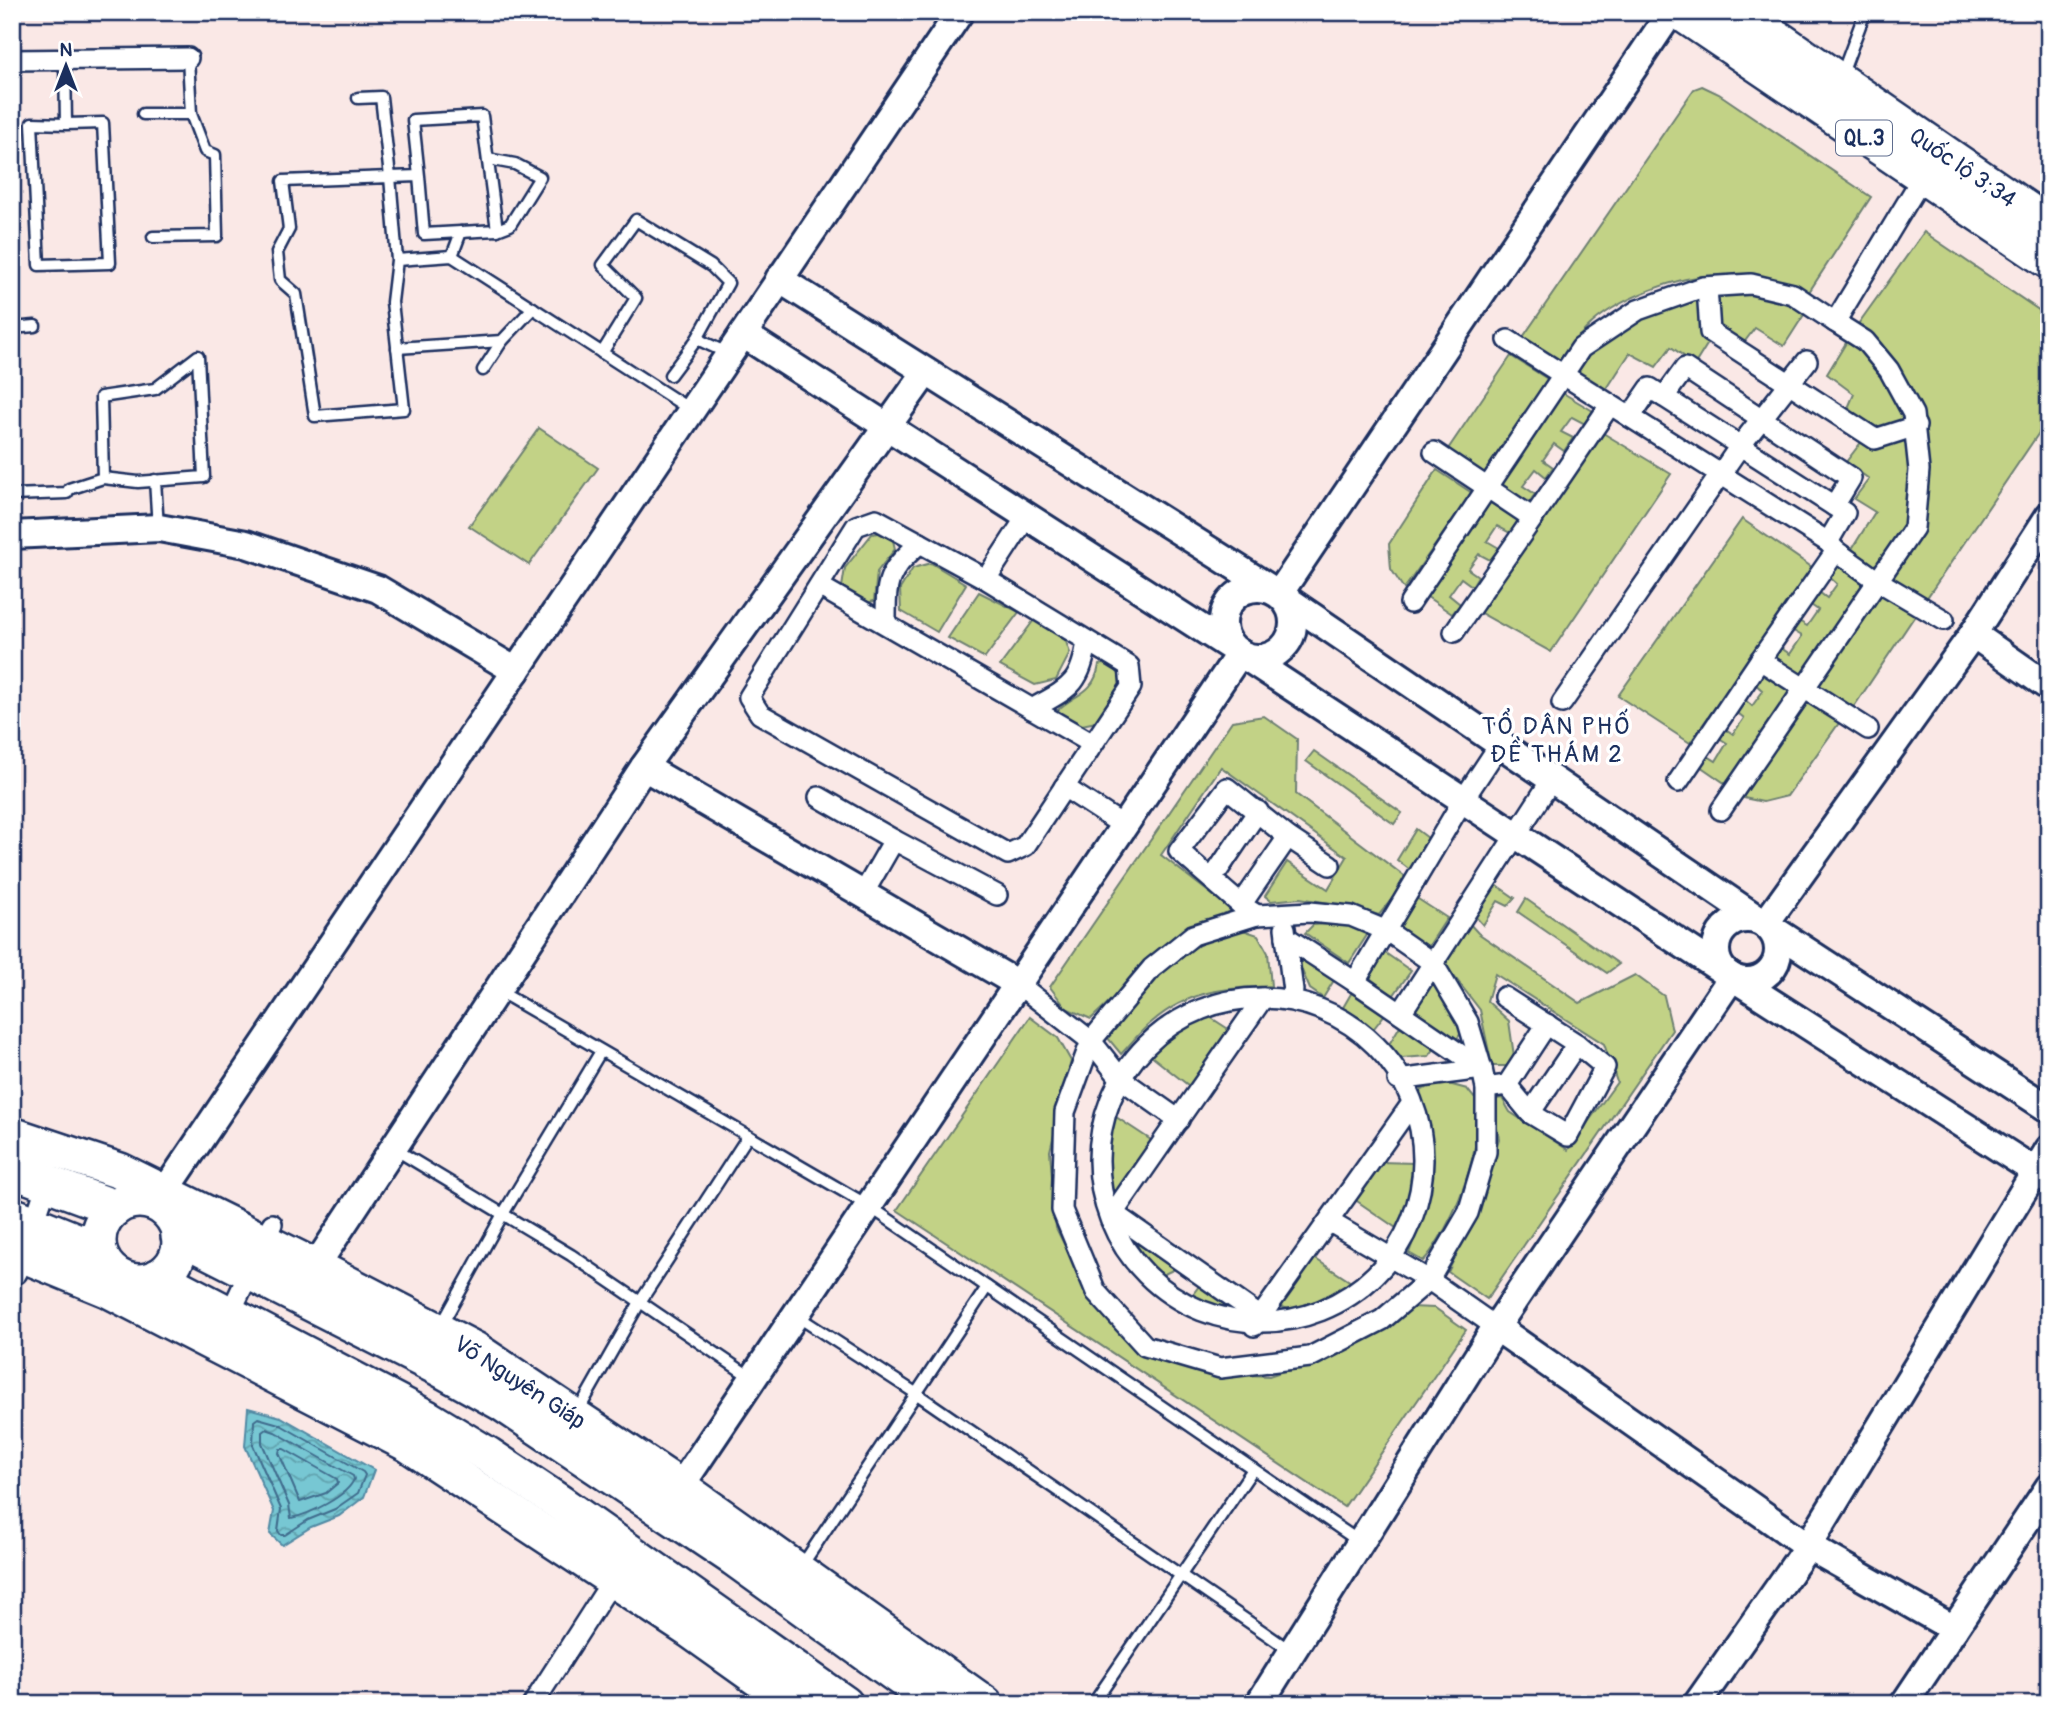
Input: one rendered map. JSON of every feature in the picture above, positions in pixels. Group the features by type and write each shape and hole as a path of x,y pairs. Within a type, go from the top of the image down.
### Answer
{"highway":[{"name":"Quốc lộ 3;34","path":"1680,12 1922,178 2049,261"},
{"name":"Quốc lộ 3;34","path":"1738,12 2049,225"},
{"name":"Võ Nguyên Giáp","path":"12,1135 62,1142 120,1171 161,1199 262,1246 315,1267 475,1350 575,1417 672,1499 937,1704"},
{"path":"12,1170 116,1208 101,1226 99,1250 117,1285"},
{"name":"Võ Nguyên Giáp","path":"116,1208 123,1203 161,1199"},
{"name":"Võ Nguyên Giáp","path":"161,1199 179,1236 262,1246 540,1427 799,1571 985,1704"},
{"path":"117,1285 158,1277 174,1263 179,1250 179,1236"},
{"path":"20,1243 99,1250"},
{"path":"20,1243 117,1285 408,1444 690,1630 794,1704"},
{"path":"158,1277 218,1340 427,1418 488,1455 845,1704"}],"street":[{"path":"161,1199 960,12"},
{"path":"1279,594 1671,12"},
{"path":"12,60 188,58"},
{"path":"1835,322 1922,178"},
{"path":"779,279 1279,594 1765,924 2049,1109"},
{"path":"1410,603 1581,348 1638,310 1707,287 1751,284 1793,294 1865,341 1889,370 1913,414 1919,470 1914,528 1721,810"},
{"path":"1707,287 1710,332 1875,439 1916,426"},
{"path":"1508,340 1832,547 1878,581 1944,620"},
{"path":"736,344 888,427 2042,1176"},
{"path":"1562,703 1740,446 1807,361"},
{"path":"1664,397 1685,368 1851,478 1834,506"},
{"path":"315,1267 644,767 926,372"},
{"path":"1630,418 1650,388 1845,513 1832,547 1678,782"},
{"path":"1454,632 1610,405"},
{"path":"1434,452 1533,518"},
{"path":"986,579 1027,516"},
{"path":"1765,924 1973,634 2049,516"},
{"path":"876,519 986,579 1129,666 1131,687 1024,846 1008,854 760,714 749,697 856,526 876,519"},
{"path":"12,535 159,528 246,544 378,590 516,671"},
{"path":"886,624 886,588 898,563 920,543"},
{"path":"819,586 1093,744"},
{"path":"1258,587 1279,594 1288,603 1294,626 1284,647 1263,658 1240,653 1231,646 1222,625 1223,613 1228,603 1246,589 1258,587"},
{"path":"1973,634 2049,687"},
{"path":"1032,709 1069,688 1084,666 1087,641"},
{"path":"672,1499 1240,653"},
{"path":"1760,660 1868,729"},
{"path":"1355,982 1463,800 1500,744"},
{"path":"644,767 1018,984 1091,1041 1121,1079 1180,1121"},
{"path":"1401,1013 1552,779"},
{"path":"1064,787 1124,826"},
{"path":"1249,910 1179,852 1227,788 1330,866"},
{"path":"819,797 997,895"},
{"path":"1212,880 1258,811"},
{"path":"1249,910 1288,836"},
{"path":"863,894 894,840"},
{"path":"1249,910 1351,916 1387,931 1433,963 1468,1022 1484,1078 1486,1152 1468,1213 1429,1280 1382,1320 1310,1357 1220,1368 1146,1346 1096,1292 1062,1210 1065,1112 1091,1041 1152,968 1193,935 1249,910"},
{"path":"1284,913 1290,995"},
{"path":"1745,919 1765,924 1777,941 1776,961 1762,977 1752,980 1732,977 1724,971 1715,953 1720,933 1735,921 1745,919"},
{"path":"1286,937 1401,1013 1484,1078"},
{"path":"1259,1704 1496,1326 1732,977"},
{"path":"1290,995 1349,1026 1371,1044 1398,1080 1415,1118 1423,1191 1415,1224 1394,1259 1362,1288 1320,1313 1283,1322 1257,1322 1209,1311 1172,1295 1133,1258 1112,1214 1100,1173 1100,1135 1110,1098 1134,1056 1167,1022 1209,1002 1263,998 1290,995"},
{"path":"1398,1080 1484,1078 1507,1085 1530,1112 1568,1136 1605,1067 1577,1044 1504,997"},
{"path":"1112,1214 1180,1121 1263,998"},
{"path":"1507,1085 1547,1024"},
{"path":"1530,1112 1577,1044"},
{"path":"1257,1322 1410,1106"},
{"path":"20,1243 48,1182 62,1142"},
{"path":"1697,1704 1808,1546 2042,1176 2049,1149"},
{"path":"1112,1214 1190,1267 1257,1322"},
{"path":"1330,1222 1429,1280 1808,1546 1954,1629"},
{"path":"218,1340 262,1246"},
{"path":"1172,1295 1190,1267"},
{"path":"1904,1704 2049,1487"},
{"path":"533,1704 603,1595 616,1581"}],"lane":[{"path":"1839,82 1865,12"},
{"path":"153,237 217,236 215,155 205,151 191,114 188,58"},
{"path":"65,59 66,124"},
{"path":"358,98 381,97 390,177 397,260 392,302 404,409 315,416 296,294 280,280 276,252 289,229 283,181 390,177 419,176"},
{"path":"143,114 191,114"},
{"path":"488,159 515,164 540,177 510,225 497,230 424,234 413,121 482,116 497,230"},
{"path":"32,123 66,124 103,123 110,263 39,265 32,123"},
{"path":"602,353 636,298 603,265 636,220 711,266 728,283 697,339 670,376"},
{"path":"452,256 461,232"},
{"path":"397,260 452,256 691,411"},
{"path":"483,370 502,341 533,308"},
{"path":"12,328 35,326"},
{"path":"697,339 736,344"},
{"path":"397,348 502,341"},
{"path":"12,495 67,494 69,489 103,478 138,482 204,477 198,356 155,390 101,397 103,478"},
{"path":"155,480 159,528"},
{"path":"497,990 869,1206 1360,1542"},
{"path":"439,1331 503,1214 601,1051"},
{"path":"575,1417 640,1302 748,1136"},
{"path":"393,1148 571,1255 753,1378"},
{"path":"799,1571 987,1287"},
{"path":"795,1315 916,1394 1292,1651"},
{"path":"1093,1704 1253,1469"}],"green space":[{"path":"1702,86 1719,94 1871,197 1807,295 1733,277 1707,276 1650,290 1614,308 1586,329 1560,363 1521,340 1694,89"},
{"path":"1924,232 2049,317 2049,418 1924,602 1889,577 1908,547 1919,429 1856,327"},
{"path":"1752,289 1807,310 1784,346 1755,328 1733,357 1710,340 1695,364 1671,347 1656,367 1630,353 1606,390 1570,371 1618,328 1661,304 1695,294"},
{"path":"1849,338 1858,344 1887,383 1897,399 1911,434 1909,529 1882,572 1850,552 1875,512 1854,499 1869,479 1846,462 1862,441 1845,415 1854,394 1827,374"},
{"path":"1511,356 1549,380 1484,476 1446,452"},
{"path":"1558,390 1593,411 1585,424 1572,417 1561,432 1573,438 1564,451 1554,444 1543,460 1553,467 1546,477 1536,469 1523,486 1535,494 1527,505 1495,483"},
{"path":"539,428 598,468 529,565 469,526"},
{"path":"1598,430 1671,474 1551,652 1475,610"},
{"path":"1437,470 1472,493 1404,589 1391,569 1389,544"},
{"path":"1484,499 1518,520 1510,533 1497,526 1487,541 1499,548 1490,560 1479,554 1468,569 1478,576 1472,586 1461,578 1449,595 1460,604 1452,614 1420,592"},
{"path":"1742,519 1813,568 1690,743 1618,696"},
{"path":"885,532 893,540 895,549 877,572 874,601 863,604 842,587 845,568 872,534"},
{"path":"1835,562 1867,586 1803,679 1771,657 1778,646 1790,654 1802,636 1790,629 1797,620 1807,626 1818,610 1808,603 1816,590 1827,598 1837,584 1826,574"},
{"path":"931,563 966,584 937,632 901,611 900,589 913,568"},
{"path":"1878,591 1916,614 1851,711 1814,686"},
{"path":"979,592 1019,612 985,658 948,638"},
{"path":"1034,620 1065,639 1070,653 1056,680 1035,685 1000,666"},
{"path":"1109,663 1120,675 1120,688 1096,722 1082,725 1057,711 1088,688 1099,665"},
{"path":"1760,669 1793,693 1729,786 1697,764 1703,753 1716,761 1727,743 1716,736 1723,727 1733,734 1744,718 1734,710 1742,697 1752,706 1763,691 1752,681"},
{"path":"1804,700 1839,723 1787,796 1763,802 1739,797"},
{"path":"1264,716 1297,739 1296,794 1408,879 1379,915 1300,898 1271,901 1265,896 1287,862 1328,889 1347,857 1221,767 1161,855 1233,911 1177,937 1091,1019 1066,1008 1050,987 1232,721"},
{"path":"1314,751 1402,813 1394,824 1306,761"},
{"path":"1416,829 1428,838 1410,870 1397,860"},
{"path":"1495,884 1515,898 1508,906 1498,901 1483,925 1472,913"},
{"path":"1415,897 1447,918 1428,947 1397,927"},
{"path":"1526,899 1619,964 1607,973 1518,912"},
{"path":"1468,922 1478,933 1580,1003 1635,975 1664,996 1672,1030 1487,1299 1448,1272 1471,1223 1499,1139 1492,1100 1502,1098 1510,1112 1568,1150 1617,1082 1604,1044 1495,974 1487,1001 1509,1021 1515,1063 1492,1066 1480,1010 1443,962"},
{"path":"1343,923 1369,932 1349,963 1305,933 1313,925"},
{"path":"1240,929 1258,935 1268,953 1271,986 1223,990 1180,1003 1148,1026 1121,1054 1107,1037 1126,1010 1148,986 1172,964 1199,945"},
{"path":"1381,950 1411,971 1393,996 1366,975"},
{"path":"1307,956 1336,977 1323,998 1310,989 1299,964"},
{"path":"1435,981 1464,1029 1456,1040 1414,1012 1412,1002 1427,982"},
{"path":"1352,992 1385,1014 1371,1032 1341,1011"},
{"path":"1202,1012 1233,1032 1193,1089 1146,1052 1172,1026"},
{"path":"1030,1017 1058,1038 1071,1061 1050,1151 1056,1228 1085,1286 1116,1330 1154,1359 1210,1373 1269,1376 1351,1348 1411,1307 1435,1308 1466,1330 1344,1507 897,1210"},
{"path":"1400,1026 1435,1048 1429,1056 1402,1058 1388,1046"},
{"path":"1441,1082 1467,1089 1482,1108 1465,1185 1445,1229 1423,1261 1409,1253 1429,1192 1433,1144 1428,1118 1416,1092"},
{"path":"1110,1113 1157,1144 1118,1194 1107,1185 1104,1145"},
{"path":"1380,1162 1415,1163 1415,1202 1402,1232 1354,1199"},
{"path":"1139,1244 1175,1269 1158,1277 1134,1249"},
{"path":"1314,1258 1357,1286 1331,1300 1296,1312 1280,1306"},
{"path":"1199,1286 1234,1310 1220,1313 1190,1298"}],"water":[{"path":"248,1408 281,1417 374,1470 364,1497 339,1516 311,1527 282,1545 270,1534 274,1511 245,1446"}],"district":[{"name":"TỔ DÂN PHỐ ĐỀ THÁM 2","path":"1557,740"}]}
